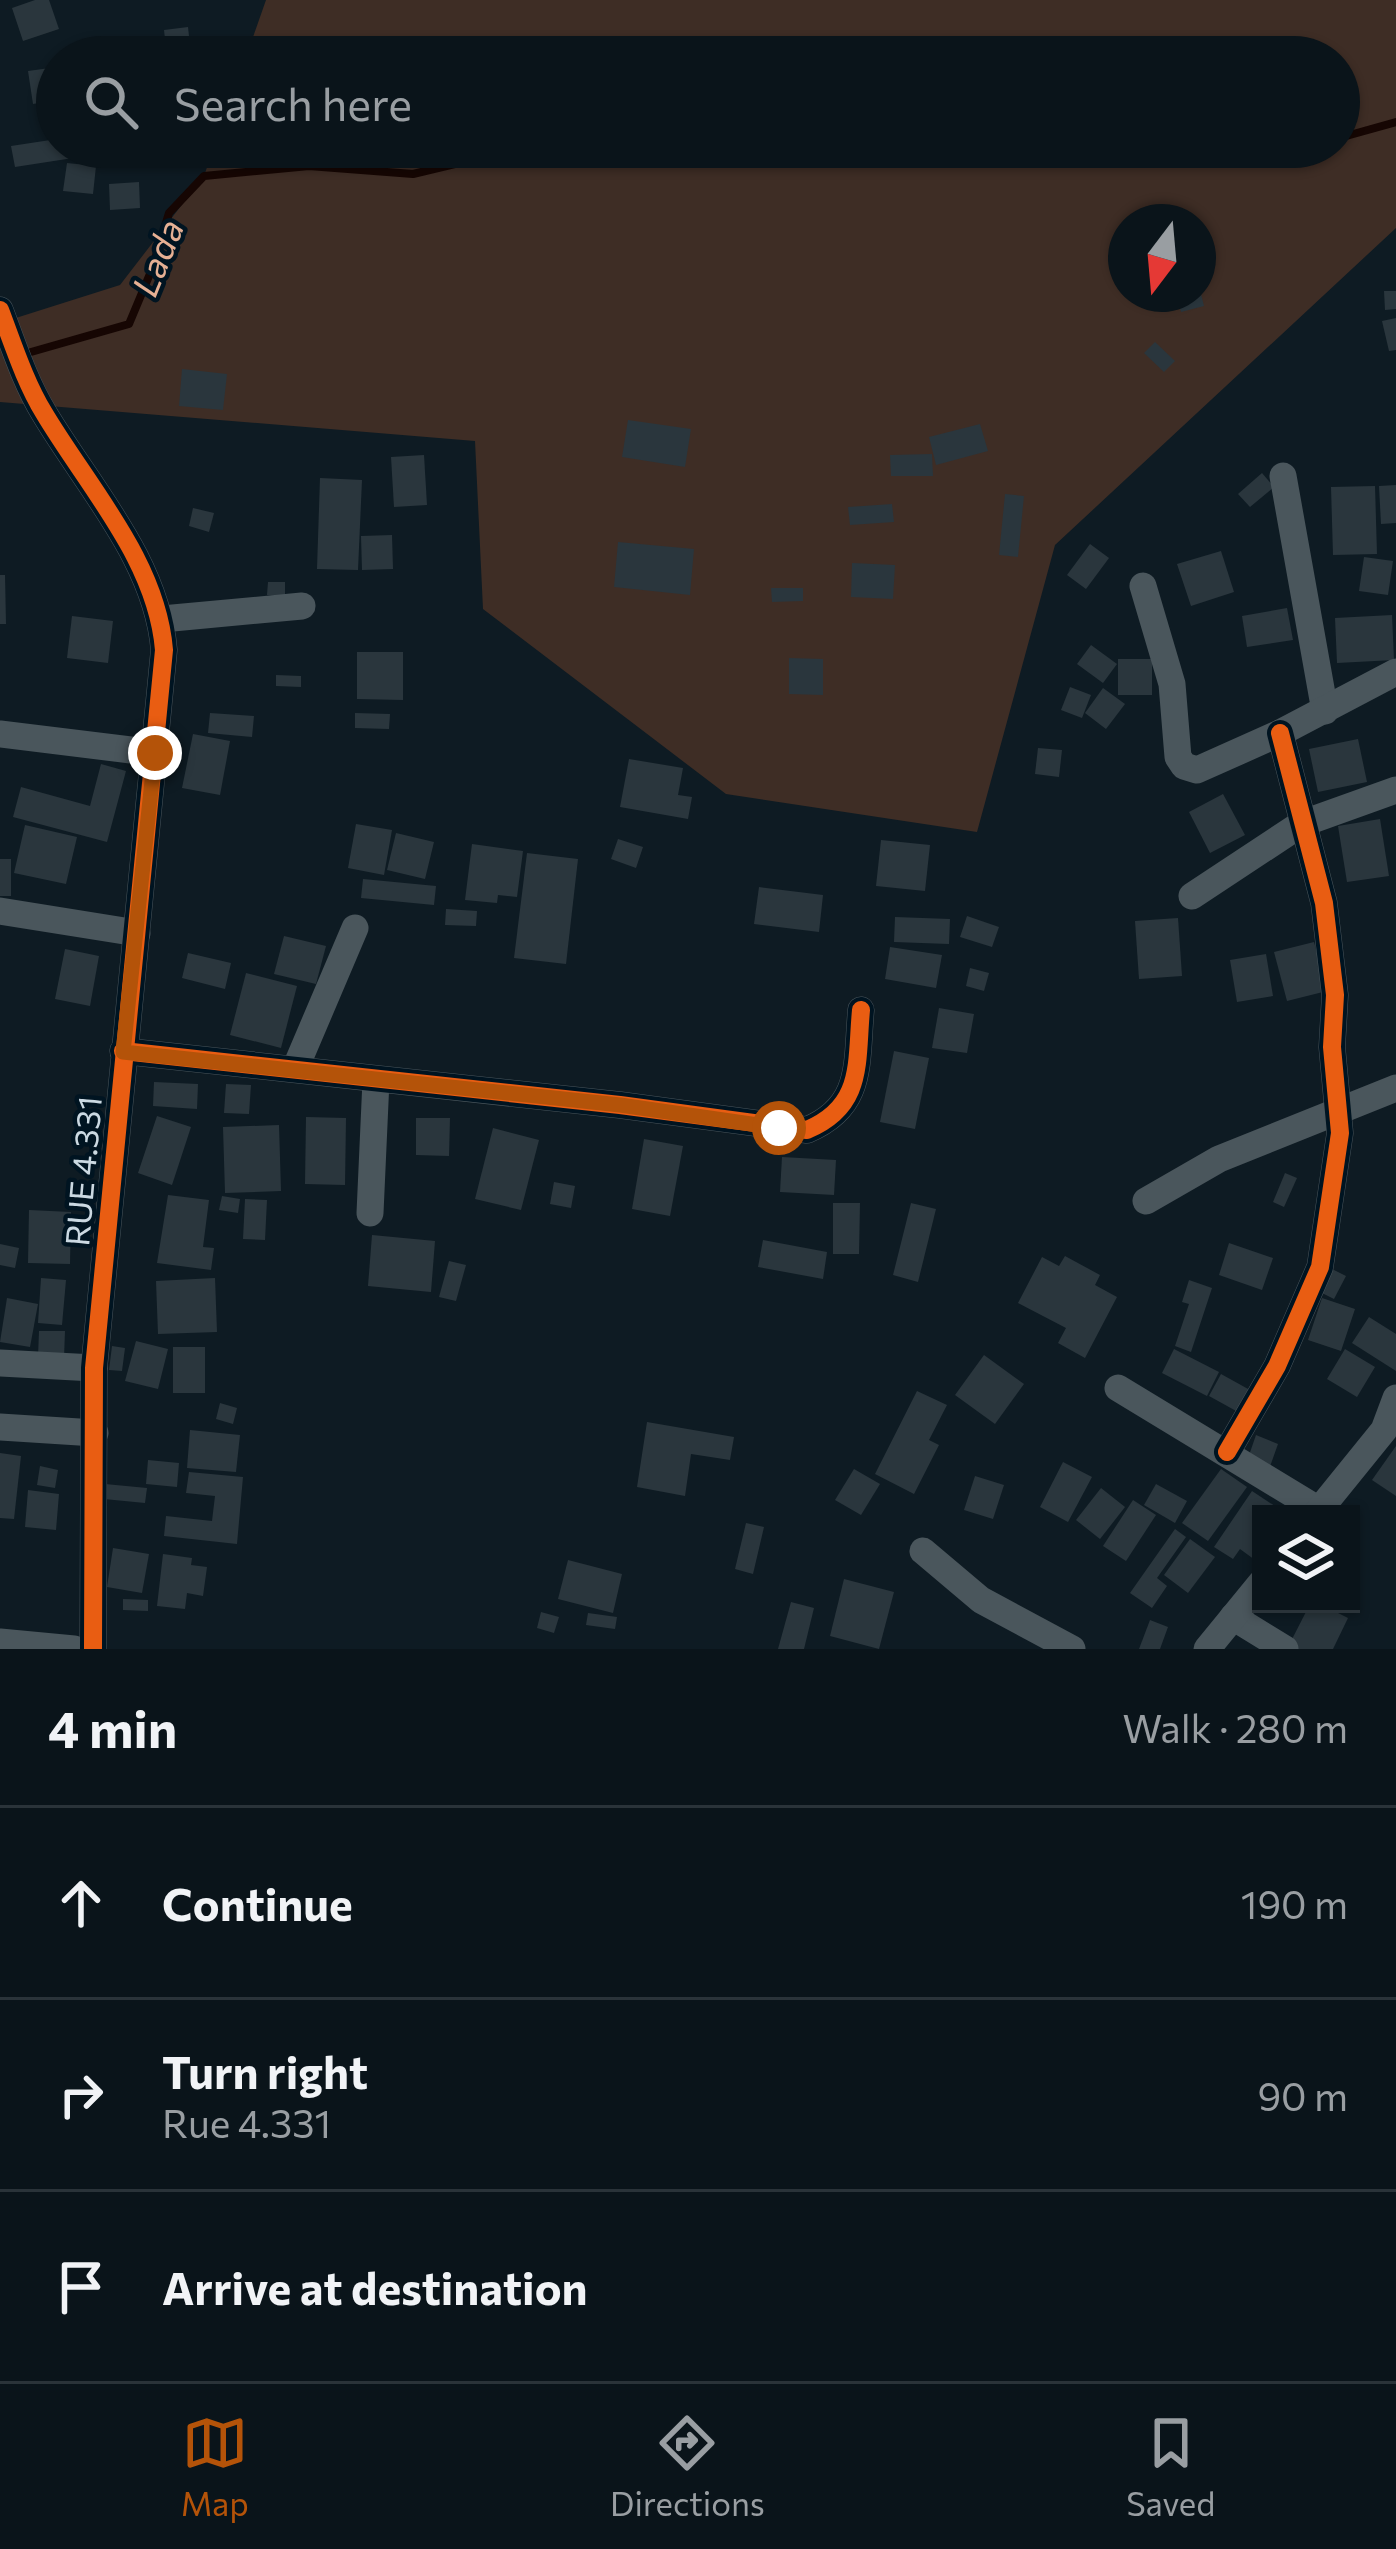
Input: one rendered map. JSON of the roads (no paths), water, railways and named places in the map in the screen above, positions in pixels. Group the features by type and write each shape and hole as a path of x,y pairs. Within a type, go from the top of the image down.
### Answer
{"street":[{"name":"RUE 4.331","path":"0,310 40,408 145,573 162,619 164,650 155,753 94,1369 93,1649"},
{"path":"1283,476 1325,711"},
{"path":"1143,586 1172,684 1178,757 1184,766 1197,770 1280,734 1396,672"},
{"path":"162,619 302,605"},
{"path":"0,734 155,753"},
{"path":"1226,1452 1277,1366 1320,1268 1340,1112 1332,1047 1336,995 1324,903 1280,734"},
{"path":"1192,896 1301,824 1396,790"},
{"path":"0,911 137,933"},
{"path":"295,1069 355,928"},
{"path":"123,1052 620,1105 807,1130 831,1120 855,1087 861,1010"},
{"path":"370,1213 376,1079"},
{"path":"1146,1201 1220,1159 1396,1088"},
{"path":"0,1363 94,1369"},
{"path":"1118,1388 1307,1505"},
{"path":"1324,1505 1384,1430 1396,1398"},
{"path":"0,1427 95,1433"},
{"path":"923,1551 981,1600 1072,1649"},
{"path":"1208,1649 1252,1593"},
{"path":"1233,1617 1285,1649"},
{"path":"0,1642 74,1649"}],"waterway":[{"name":"Lada","path":"1360,132 1396,122"},
{"name":"Lada","path":"24,354 129,324 169,213 204,176 288,168"},
{"name":"Lada","path":"335,168 413,174 438,168"}]}
